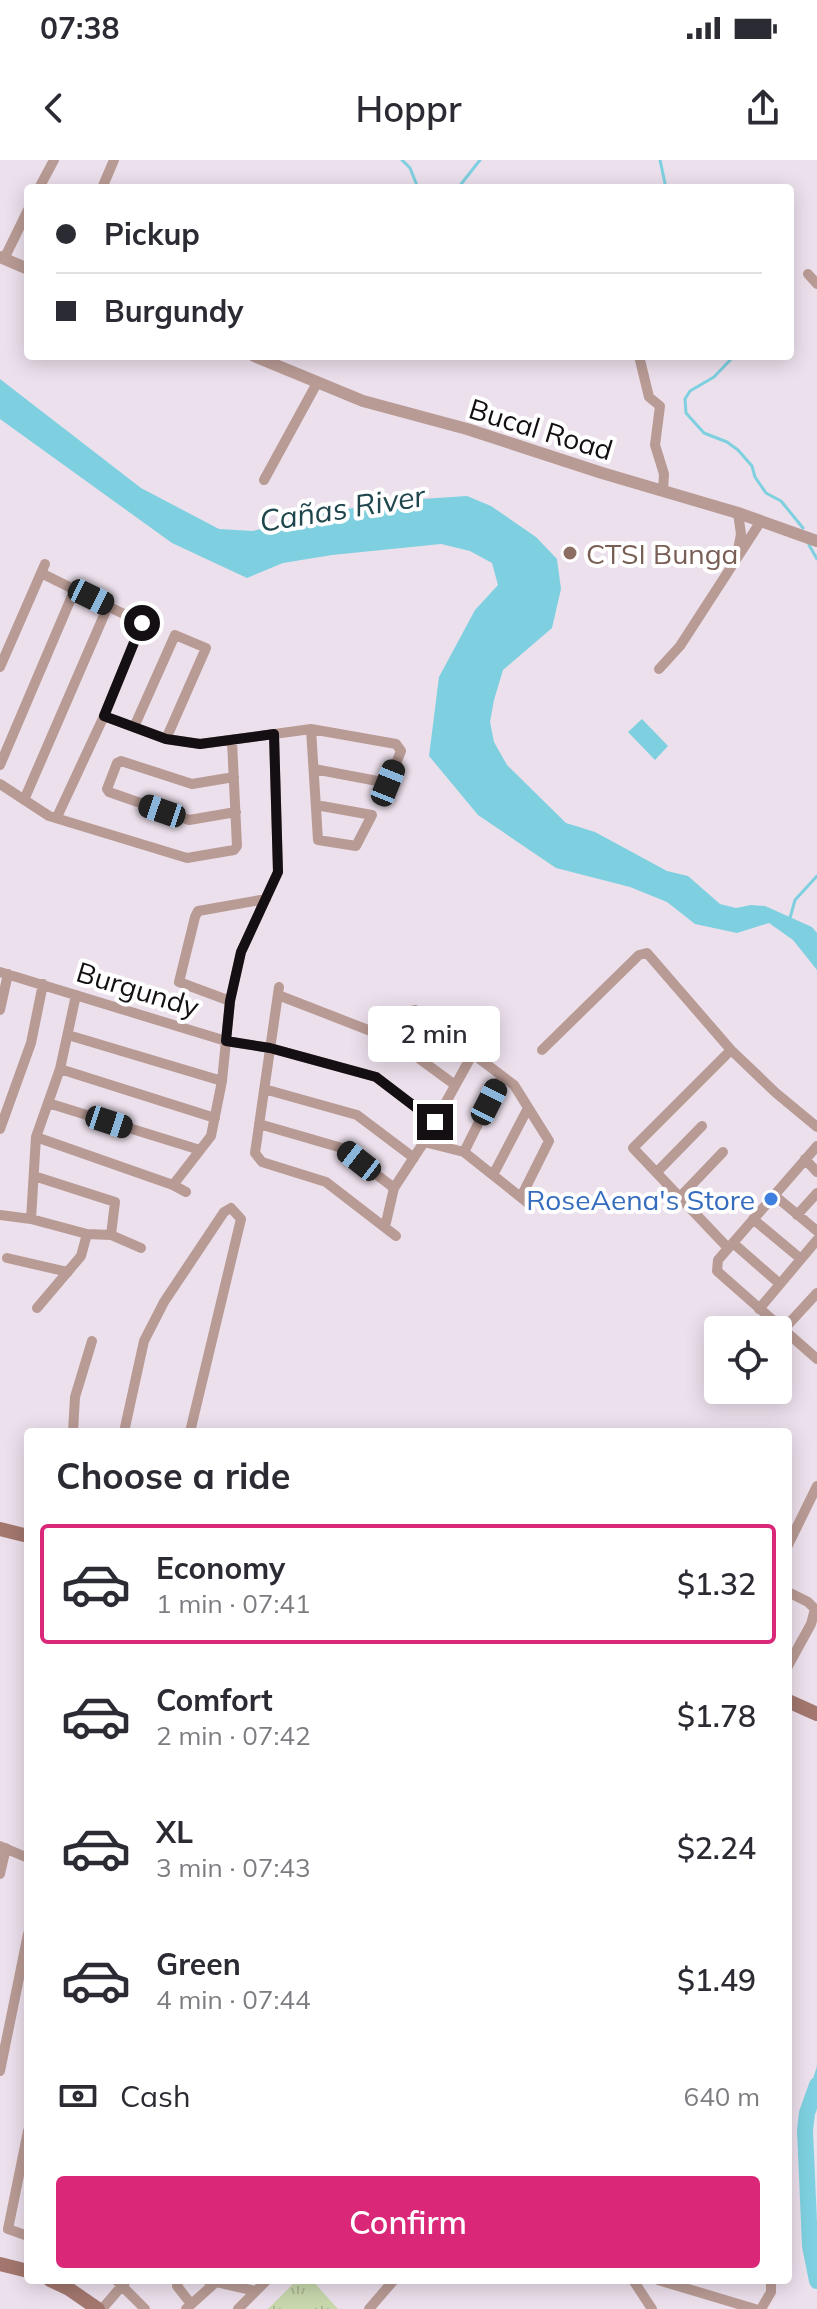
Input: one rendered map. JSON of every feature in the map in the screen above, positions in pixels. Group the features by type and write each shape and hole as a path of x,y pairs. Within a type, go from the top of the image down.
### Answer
{"main road":[{"path":"0,1529 24,1533"},
{"path":"792,1703 817,1714"},
{"path":"0,2264 24,2270"},
{"path":"58,2284 100,2309"}],"street":[{"path":"41,184 54,160"},
{"path":"104,184 114,160"},
{"path":"24,217 2,258 24,267"},
{"path":"808,274 817,284"},
{"name":"Bucal Road","path":"263,360 363,401 467,429 738,513 817,541"},
{"path":"640,360 649,397 660,406 655,445 664,474 663,491"},
{"path":"264,480 317,383"},
{"path":"737,557 741,534 738,513"},
{"path":"659,669 680,646 761,521"},
{"path":"0,667 43,568 75,589 142,623 104,716 57,817"},
{"path":"0,765 75,589"},
{"path":"24,800 108,606"},
{"path":"134,727 175,635 206,648 166,739"},
{"path":"104,716 166,739 200,744 311,729 396,744 401,751 388,783 314,769"},
{"path":"311,729 318,840 356,846 372,815 316,805"},
{"path":"173,1185 211,1136 222,1081 230,1001 241,952 278,872 274,734"},
{"path":"0,784 49,816 192,858 234,850 237,846 232,741"},
{"path":"234,777 192,784 121,761 117,763 107,789 189,820 236,812"},
{"path":"230,1001 179,982 195,917 198,911 266,899"},
{"path":"542,1050 643,952 647,953 731,1050 817,1127"},
{"path":"0,1010 4,973"},
{"name":"Burgundy","path":"4,973 226,1041 270,1048 376,1077 435,1122"},
{"path":"0,1129 31,1043 43,984"},
{"path":"396,1236 326,1182 262,1162 255,1153 279,991 394,1040 455,1085"},
{"path":"31,1219 36,1137 60,1069 76,995"},
{"path":"394,1040 408,1012 415,1010 514,1085 549,1141 525,1200 464,1152 424,1142"},
{"path":"68,1035 222,1081"},
{"path":"731,1050 633,1148 730,1245 780,1284"},
{"path":"385,1227 394,1188 424,1142 472,1055"},
{"path":"60,1069 215,1118"},
{"path":"464,1152 502,1076"},
{"path":"264,1089 357,1115 414,1158"},
{"path":"48,1103 200,1150"},
{"path":"493,1175 528,1108"},
{"path":"259,1124 342,1148 394,1188"},
{"path":"657,1172 702,1126"},
{"path":"36,1137 186,1192"},
{"path":"767,1316 717,1271 718,1260 817,1146"},
{"path":"680,1197 723,1152"},
{"path":"805,1159 817,1172"},
{"path":"34,1176 115,1202 111,1235"},
{"path":"797,1215 817,1193"},
{"path":"774,1195 817,1231"},
{"path":"125,1428 144,1341 164,1302 224,1212 231,1208 241,1219 191,1428"},
{"path":"0,1215 31,1219 87,1234 111,1235 141,1248"},
{"path":"753,1219 801,1259"},
{"path":"37,1308 81,1256 87,1234"},
{"path":"759,1309 817,1240"},
{"path":"7,1258 68,1272"},
{"path":"792,1320 817,1293"},
{"path":"792,1338 817,1359"},
{"path":"73,1428 75,1397 92,1341"},
{"path":"792,1538 814,1500 817,1486"},
{"path":"792,1594 815,1609 811,1624 792,1659"},
{"path":"0,1874 3,1847 24,1856"},
{"path":"1,2065 24,1953"},
{"path":"24,2151 8,2229 24,2235"},
{"path":"100,2309 120,2284"},
{"path":"124,2284 145,2309"},
{"path":"178,2284 188,2307 209,2284"},
{"path":"225,2284 256,2291"},
{"path":"238,2309 263,2284"},
{"path":"369,2309 391,2284"},
{"path":"636,2284 652,2309"},
{"path":"672,2284 755,2309"},
{"path":"761,2309 771,2292 771,2284"}],"green space":[{"path":"293,2284 316,2284 338,2309 268,2309"}],"water":[{"path":"0,379 141,488 219,529 253,531 298,518 392,501 467,496 491,506 536,537 557,559 561,589 552,628 503,670 490,722 494,742 507,765 566,823 595,832 667,871 688,876 720,904 736,908 765,906 812,927 817,933 817,970 793,940 769,923 737,933 695,924 667,902 630,887 556,868 478,815 429,756 439,677 475,610 498,585 492,563 470,551 441,544 283,563 247,578 172,543 0,419"},
{"path":"642,719 668,746 655,760 628,732"},
{"path":"817,2066 817,2099 810,2125 811,2146 800,2145 800,2120"}],"waterway":[{"path":"402,160 410,168 416,184"},
{"path":"461,184 480,160"},
{"path":"660,160 665,184"},
{"path":"730,360 714,377 690,391 685,399 686,413 704,433 738,450 752,466 755,477 766,493 781,501 803,528"},
{"path":"809,545 817,559"},
{"path":"790,918 795,900 817,876"},
{"path":"817,2085 807,2113 805,2130 810,2246 817,2281"}],"place":[{"name":"CTSI Bunga","path":"570,553"},
{"name":"RoseAena's Store","path":"771,1199"}],"route":[{"path":"142,623 104,716 166,739 200,744 274,734 278,872 241,952 230,1001 226,1041 270,1048 376,1077 435,1122"}],"water label":[{"name":"Cañas River","path":"342,508"}]}
